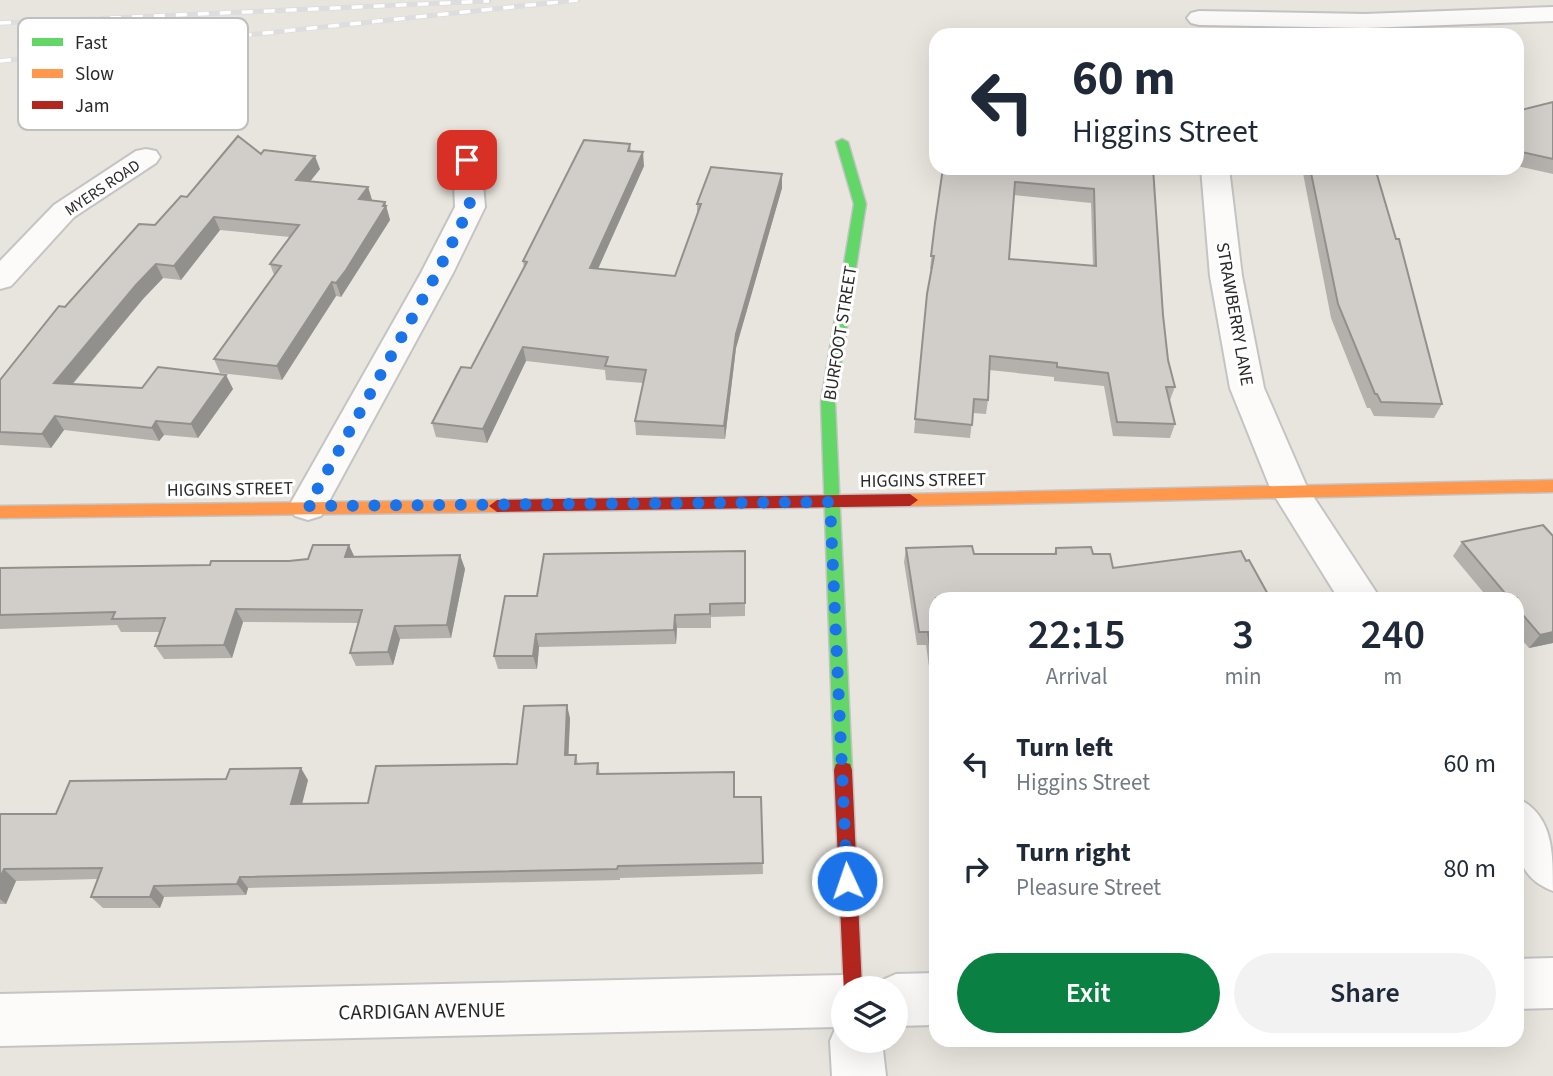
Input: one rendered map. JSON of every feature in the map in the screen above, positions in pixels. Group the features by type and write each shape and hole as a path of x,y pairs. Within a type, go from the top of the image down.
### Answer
{"street":[{"path":"1199,18 1365,21 1553,14"},
{"name":"BURFOOT STREET","path":"842,142 860,204 828,402 851,976"},
{"name":"MYERS ROAD","path":"0,279 64,211 146,157"},
{"path":"308,506 437,273 470,207 467,160"},
{"name":"STRAWBERRY LANE","path":"1216,175 1226,276 1247,388 1290,490 1356,592"},
{"name":"HIGGINS STREET","path":"0,512 308,506 830,502 1553,486"},
{"path":"1524,829 1553,869"},
{"path":"1524,984 1553,983"},
{"path":"908,1000 929,999"},
{"name":"CARDIGAN AVENUE","path":"0,1020 831,1001"},
{"path":"857,1053 859,1076"}],"building":[{"path":"1553,102 1553,159 1524,153 1524,109"},
{"path":"238,136 261,154 264,150 315,156 296,180 368,187 359,199 385,202 383,206 386,206 346,270 336,283 332,282 277,366 214,359 281,266 270,264 299,225 214,217 174,266 156,264 54,383 142,388 158,367 226,375 191,424 156,421 152,428 55,416 42,434 0,432 0,380 59,306 65,307 139,224 155,225 181,196 187,197"},
{"path":"584,140 630,144 628,151 643,152 590,268 675,276 701,204 697,204 711,167 782,174 736,334 724,426 635,421 646,370 605,366 608,357 523,347 483,429 432,423 461,367 471,368 527,262 523,261"},
{"path":"942,175 1153,175 1163,315 1168,360 1175,387 1166,387 1175,424 1117,422 1108,373 1057,367 1057,363 990,356 988,400 974,399 972,425 915,419 927,294 934,256 931,256","holes":["1015,182 1094,189 1096,266 1009,259"]},
{"path":"1311,175 1377,175 1396,239 1399,239 1442,404 1381,402 1375,394 1338,304"},
{"path":"1543,525 1553,536 1553,632 1540,635 1524,616 1524,592 1504,592 1462,542"},
{"path":"313,545 349,545 345,557 460,555 447,625 395,626 388,652 350,653 362,610 236,609 224,645 155,646 165,618 112,619 115,612 0,615 0,568 289,561 308,559"},
{"path":"972,546 974,554 1056,554 1056,548 1091,547 1093,554 1110,554 1113,568 1241,551 1267,592 929,592 929,639 928,632 919,632 906,548"},
{"path":"745,551 745,603 710,604 710,614 675,615 674,630 536,634 533,656 494,656 505,596 537,596 544,554"},
{"path":"567,705 565,755 576,755 575,764 598,763 597,774 734,772 734,797 761,797 763,863 240,877 237,884 154,886 150,897 91,897 102,868 4,869 0,878 0,814 56,814 70,781 226,779 230,769 301,768 291,804 368,803 376,766 517,764 524,706"}],"railway":[{"path":"248,35 578,0"},
{"path":"111,18 489,1"},
{"path":"0,23 18,22"},
{"path":"0,61 18,59"}],"traffic: fast":[{"path":"842,142 860,204 828,402 843,770"}],"traffic: slow":[{"path":"910,500 1553,486"},
{"path":"0,512 497,506"}],"traffic: jam":[{"path":"497,506 910,500"},
{"path":"843,770 851,976"}],"route":[{"path":"467,160 470,207 437,273 308,506 830,502 847,881"}]}
